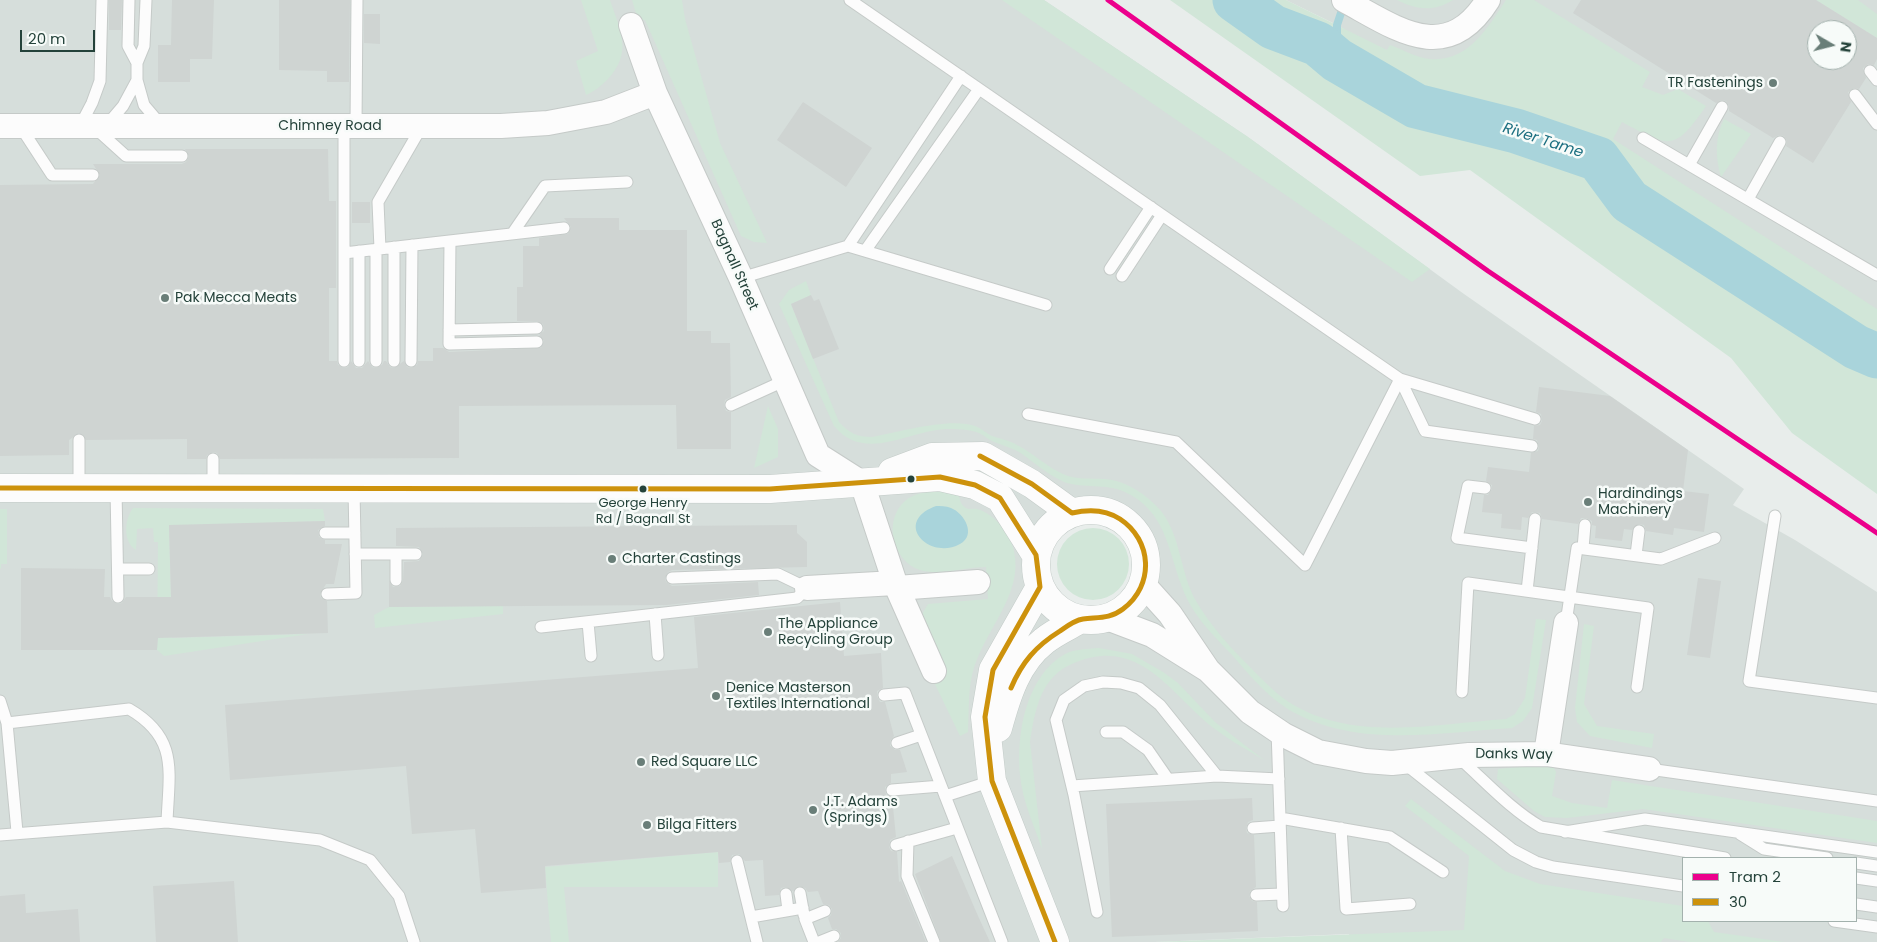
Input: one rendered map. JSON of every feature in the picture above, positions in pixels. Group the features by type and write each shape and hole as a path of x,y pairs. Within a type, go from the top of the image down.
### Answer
{"street":[{"path":"1344,0 1398,29 1428,38 1444,36 1463,29 1480,12 1488,0"},
{"name":"Bagnall Street","path":"631,25 655,93 741,278 818,455 862,484"},
{"name":"Chimney Road","path":"10,126 501,126 548,123 606,112 655,93"},
{"path":"862,484 932,457 983,456 1032,484 1072,513"},
{"path":"0,488 770,489 940,477 975,485 1000,498 1036,555"},
{"path":"862,484 896,586 934,671"},
{"path":"992,769 1005,702 1019,668 1044,641 1128,606 1136,598 1142,584 1146,567 1145,553 1141,541 1128,524 1106,511 1084,510 1072,513 1055,522 1046,532 1036,555 1036,566 1040,587 1056,608 1094,619"},
{"path":"800,597 896,586 978,582"},
{"name":"Danks Way","path":"1142,584 1170,614 1208,670 1250,712 1318,752 1366,761 1402,762 1457,756 1546,754 1649,770"},
{"path":"1040,587 993,670 985,717 992,769 1055,942"},
{"name":"Danks Way","path":"1094,619 1152,636 1208,670"},
{"path":"1546,754 1566,623"}],"lane":[{"path":"102,0 100,81 92,103 93,126 126,156 182,156"},
{"path":"129,0 128,46 137,63"},
{"path":"146,0 144,46 137,63 137,80 144,105 162,126"},
{"path":"344,361 344,253 357,0"},
{"path":"850,0 1400,379 1535,419"},
{"path":"848,246 961,76"},
{"path":"93,126 123,106 137,80"},
{"path":"865,251 979,89"},
{"path":"1855,95 1877,124"},
{"path":"1689,165 1722,107"},
{"path":"10,126 52,175 93,175"},
{"path":"376,361 378,202 422,126"},
{"path":"1643,138 1877,275"},
{"path":"1748,199 1780,142"},
{"path":"512,234 545,186 627,182"},
{"path":"1110,270 1151,207"},
{"path":"1122,276 1162,215"},
{"path":"344,253 564,228"},
{"path":"450,241 449,344 537,342"},
{"path":"411,361 412,245"},
{"path":"741,278 848,246 1046,304"},
{"path":"394,247 394,361"},
{"path":"359,251 359,361"},
{"path":"449,330 537,328"},
{"path":"1028,414 1176,442 1305,565 1400,379"},
{"path":"1400,379 1426,432 1532,446"},
{"path":"731,406 786,380"},
{"path":"79,440 79,488"},
{"path":"213,459 213,489"},
{"path":"1485,488 1468,486 1457,538 1532,548"},
{"path":"116,489 118,597"},
{"path":"327,594 356,593 354,489"},
{"path":"1775,516 1750,681 1877,698"},
{"path":"1527,591 1535,518"},
{"path":"1583,548 1585,524"},
{"path":"1636,555 1639,530"},
{"path":"325,533 355,533"},
{"path":"1566,623 1577,548 1661,559 1716,538"},
{"path":"355,554 416,554"},
{"path":"396,554 396,580"},
{"path":"118,569 149,569"},
{"path":"672,578 778,574 800,597"},
{"path":"1462,692 1468,583 1648,608 1637,687"},
{"path":"541,627 800,597"},
{"path":"655,614 658,655"},
{"path":"588,622 591,656"},
{"path":"1097,912 1072,786 1056,720 1064,700 1084,686 1103,682 1121,683 1139,688 1160,705 1217,776"},
{"path":"884,695 905,693 1002,942"},
{"path":"0,701 7,723 17,832"},
{"path":"7,723 129,709 146,719 160,734 169,762 167,822"},
{"path":"1256,895 1283,900 1278,730"},
{"path":"1106,732 1123,732 1148,750 1168,779"},
{"path":"897,743 921,735"},
{"path":"1457,756 1526,818 1541,827 1719,857"},
{"path":"1402,762 1513,850 1536,862 1553,867 1682,886"},
{"path":"892,790 943,791 992,769"},
{"name":"Danks Way","path":"1649,770 1877,801"},
{"path":"1072,786 1217,776 1279,779"},
{"path":"1565,832 1645,819 1877,852"},
{"path":"0,834 167,822 320,840 370,860 399,896 414,942"},
{"path":"1253,828 1280,822 1341,828 1390,837 1443,872"},
{"path":"934,942 907,889 902,843 957,828"},
{"path":"1341,828 1346,909 1410,904"},
{"path":"1736,832 1764,849 1819,857"},
{"path":"737,861 757,942"},
{"path":"1857,863 1877,866"},
{"path":"1857,878 1877,881"},
{"path":"800,893 804,913 814,942"},
{"path":"786,894 788,910"},
{"path":"1857,904 1877,907"},
{"path":"751,917 788,910 804,913 825,911"},
{"path":"1841,922 1877,927"},
{"path":"818,942 834,936"}],"shaded area":[{"path":"0,0 1044,0 1248,137 1464,294 1744,489 1733,505 1795,540 1877,592 1877,942 1351,942 1349,934 1155,942 0,942","holes":["1084,510 1106,511 1117,516 1135,531 1145,553 1146,567 1143,584 1136,598 1118,613 1094,620 1069,616 1056,608 1047,599 1037,577 1036,566 1041,542 1046,532 1055,522 1072,513"]},
{"path":"1286,0 1877,0 1877,356 1337,25"}],"green space":[{"path":"581,0 610,0 622,41 622,50 616,69 603,84 586,95 576,61 598,51"},
{"path":"632,0 682,0 685,19 720,143 767,243 754,242 741,236 645,20 638,20"},
{"path":"1002,0 1044,0 1248,137 1430,269 1412,282"},
{"path":"1170,0 1286,0 1387,50 1390,45 1430,59 1456,55 1466,49 1476,41 1506,0 1534,0 1650,72 1642,87 1663,95 1678,89 1706,106 1686,132 1670,141 1650,137 1622,122 1613,139 1877,309 1877,494 1792,433 1731,358 1470,170 1420,176"},
{"path":"1397,0 1453,0 1432,8 1418,8"},
{"path":"1816,0 1858,0 1877,14 1877,38 1857,26 1857,20 1848,20"},
{"path":"1724,119 1751,134 1721,177 1717,147"},
{"path":"806,281 811,295 791,304 839,422 846,429 854,434 872,437 939,424 952,423 975,426 992,436 1014,443 1063,474 1078,478 1113,480 1143,494 1161,511 1168,521 1177,543 1191,590 1208,619 1234,651 1283,698 1308,712 1335,721 1362,726 1420,727 1506,719 1515,714 1525,698 1536,619 1546,620 1532,708 1523,721 1512,728 1403,735 1348,731 1322,725 1288,709 1254,680 1197,616 1182,587 1164,533 1149,510 1139,500 1118,489 1064,482 1019,452 992,441 979,433 962,429 931,431 873,444 859,442 846,437 834,426 779,304 789,290"},
{"path":"768,406 778,429 778,457 754,468"},
{"path":"938,490 959,495 961,503 966,508 976,509 990,515 1009,538 1014,551 1013,583 1001,614 977,659 970,689 968,732 960,736 932,678 946,672 922,624 921,616 928,604 988,599 986,567 944,572 920,570 910,565 897,549 893,529 898,509 905,501 925,492"},
{"path":"133,508 323,509 325,521 169,526 172,638 308,634 164,656 157,650 158,542 154,542 153,528 137,529 136,550 129,542 126,530 128,518"},
{"path":"0,509 7,509 7,564 1,564 1,569 0,568"},
{"path":"1093,528 1113,534 1123,544 1129,564 1123,584 1113,594 1093,600 1073,594 1063,584 1057,564 1063,544 1073,534"},
{"path":"503,606 503,614 375,628 374,615 389,607"},
{"path":"1584,624 1594,626 1584,704 1597,726 1654,734 1652,748 1590,736 1577,722 1575,708"},
{"path":"1099,648 1132,654 1163,672 1178,683 1215,722 1264,760 1206,722 1163,681 1132,661 1115,656 1096,657 1074,663 1054,676 1047,685 1037,706 1034,718 1030,742 1042,849 1021,784 1020,742 1026,707 1041,676 1052,664 1069,652"},
{"path":"1552,764 1556,772 1552,796 1572,803 1607,808 1612,780 1877,821 1877,843 1643,809 1567,818 1545,817 1534,811 1497,779 1498,769"},
{"path":"1411,799 1505,871 1540,884 1682,906 1682,922 1709,922 1714,932 1784,942 1689,942 1664,938 1661,942 1155,942 1464,930 1469,856 1405,806"},
{"path":"718,852 718,887 564,887 569,942 551,942 545,867"}],"water":[{"path":"936,506 951,508 964,519 967,524 968,535 960,544 948,548 937,547 927,544 920,537 916,530 917,521 923,513"}],"building":[{"path":"109,0 122,0 121,30 109,30"},
{"path":"172,0 214,0 212,59 190,59 190,82 158,82 158,45 171,45"},
{"path":"279,0 350,0 349,82 327,82 327,71 279,70"},
{"name":"TR Fastenings","path":"1581,0 1816,0 1848,20 1807,20 1807,70 1857,70 1857,26 1877,38 1877,59 1874,65 1868,64 1863,68 1866,78 1859,89 1854,88 1848,92 1851,102 1813,163 1786,146 1787,141 1784,136 1779,135 1773,138 1729,111 1726,101 1721,100 1716,103 1573,13"},
{"path":"364,14 380,14 380,44 364,43"},
{"path":"803,102 872,148 846,187 777,140"},
{"name":"Pak Mecca Meats","path":"185,149 328,149 329,201 336,201 336,288 329,288 329,361 337,361 338,365 344,368 348,367 351,361 356,368 362,368 368,361 372,367 376,368 386,361 390,367 394,368 404,361 407,367 411,368 417,365 418,361 433,361 433,348 443,348 449,352 541,348 544,341 539,335 544,331 543,324 537,321 517,321 517,287 523,287 523,246 539,246 539,238 568,234 571,227 564,218 619,218 619,230 687,230 687,331 711,331 711,343 730,343 731,397 725,400 724,405 726,411 731,412 731,449 677,449 676,405 459,406 459,458 220,459 217,453 213,452 207,455 206,459 187,459 187,439 86,440 79,433 69,440 69,455 0,456 0,185 93,184 100,175 93,164 182,164 186,162 189,156"},
{"path":"352,202 370,202 370,223 352,223"},
{"path":"811,295 814,301 819,299 839,349 813,359 791,304"},
{"path":"1539,387 1610,396 1688,450 1683,491 1709,494 1704,532 1674,528 1673,535 1646,531 1644,525 1639,524 1632,530 1624,529 1622,541 1595,538 1596,526 1592,525 1592,521 1586,518 1581,518 1578,524 1542,519 1540,513 1532,512 1528,518 1522,517 1521,530 1501,528 1502,514 1482,512 1484,495 1488,495 1492,489 1492,485 1486,481 1488,467 1529,472 1531,453 1538,451 1539,447 1537,440 1533,439 1534,426 1540,425 1542,421 1541,414 1536,412"},
{"path":"325,521 325,526 318,530 319,537 325,540 325,544 342,544 334,584 326,584 320,594 321,598 327,601 328,633 158,638 157,650 21,650 21,568 105,569 104,597 110,597 112,601 118,604 122,603 126,597 171,597 169,525"},
{"name":"Charter Castings","path":"797,525 797,533 807,542 807,567 672,570 668,572 665,578 666,582 672,586 758,582 759,595 667,605 389,607 389,580 393,587 400,586 403,580 404,562 419,561 423,554 419,547 396,546 396,528"},
{"path":"1698,578 1721,581 1710,658 1687,655"},
{"path":"840,602 844,656 881,653 883,688 877,691 877,696 880,702 885,702 894,736 890,741 890,746 895,750 900,750 907,772 891,774 891,783 885,787 886,795 892,797 896,837 890,840 889,847 891,851 897,852 899,882 901,881 926,942 838,942 841,938 841,933 836,929 832,929 828,918 831,915 832,909 829,905 823,904 818,891 808,892 805,888 799,886 793,891 786,887 781,888 779,895 765,896 763,860 745,861 739,854 732,855 730,862 719,863 718,852 545,866 546,888 481,893 475,829 412,834 406,766 230,780 225,705 698,668 694,617"},
{"path":"1252,798 1253,820 1248,822 1246,828 1247,833 1254,835 1256,887 1250,891 1249,896 1252,901 1257,902 1258,931 1112,937 1106,804"},
{"path":"952,856 990,942 941,942 915,874"},
{"path":"234,881 238,942 156,942 153,886"},
{"path":"25,894 26,913 78,909 80,942 0,942 0,896"}],"waterway":[{"name":"River Tame","path":"1235,0 1273,27 1318,44 1337,60 1416,106 1516,131 1598,159 1629,201 1856,347 1877,356"},
{"path":"1337,60 1337,25 1344,4"}],"tram line":[{"name":"2","path":"1108,0 1488,271 1877,533"}],"transit line":[{"name":"30","path":"980,456 1032,484 1072,513 1097,511 1109,513 1120,519 1131,528 1138,539 1146,563 1145,576 1141,588 1123,609 1109,616 1083,619 1068,625 1031,655 1020,670 1011,688"},
{"name":"30","path":"0,488 770,489 940,477 975,485 1000,498 1036,555 1040,587 993,670 985,717 992,781 1055,942"}],"place":[{"name":"TR Fastenings","path":"1773,83"},
{"name":"Pak Mecca Meats","path":"165,298"},
{"name":"George Henry Rd / Bagnall St","path":"643,489"},
{"name":"Hardindings Machinery","path":"1588,502"},
{"name":"Charter Castings","path":"612,559"},
{"name":"The Appliance Recycling Group","path":"768,632"},
{"name":"Denice Masterson Textiles International","path":"716,696"},
{"name":"Red Square LLC","path":"641,762"},
{"name":"J.T. Adams (Springs)","path":"813,810"},
{"name":"Bilga Fitters","path":"647,825"}]}
